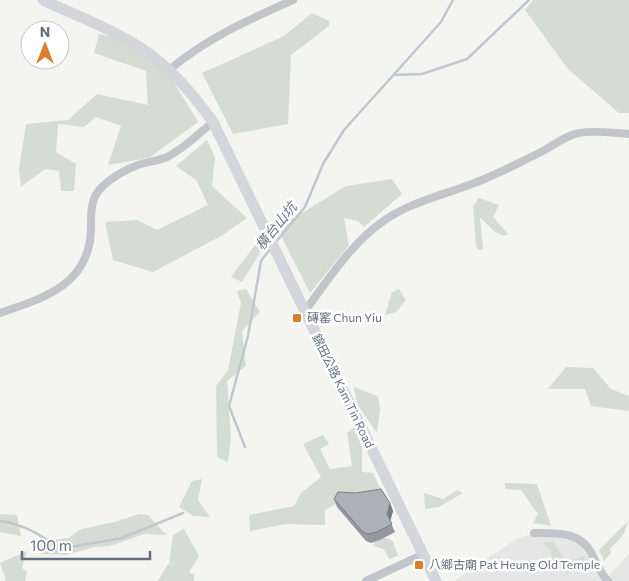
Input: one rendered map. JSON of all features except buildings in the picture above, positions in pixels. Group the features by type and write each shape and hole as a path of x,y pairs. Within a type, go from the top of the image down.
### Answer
{"main road":[{"name":"錦田公路 Kam Tin Road","path":"43,0 130,42 155,57 194,97 213,122 436,581"}],"street":[{"path":"169,70 185,56 212,39 293,0"},
{"path":"0,313 28,303 61,287 74,277 89,246 93,200 101,187 127,170 173,154 213,122"},
{"path":"305,311 356,244 382,221 397,212 421,201 486,179 572,135 588,132 629,134"},
{"path":"534,534 573,535 581,540 587,546 608,581"},
{"path":"366,581 422,555"}],"shaded area":[{"path":"533,0 629,0 629,113 619,113 568,69 525,10"},
{"path":"312,13 329,21 329,26 291,55 288,124 233,134 202,73 284,36"},
{"path":"99,34 135,42 170,76 198,122 149,158 108,165 121,126 96,117 84,127 58,124 56,152 76,164 74,191 61,191 59,171 45,169 21,187 19,169 26,124 68,120 97,94 148,105 146,71 94,53"},
{"path":"207,140 215,157 212,186 247,218 221,236 153,272 113,260 105,222 137,220 157,230 208,205 196,180 176,166"},
{"path":"392,179 402,194 364,227 358,221 344,218 349,245 310,293 277,228 346,186"},
{"path":"479,198 499,205 493,217 508,234 504,236 495,232 480,217 483,249 478,250 473,206"},
{"path":"255,245 263,248 242,282 231,277"},
{"path":"246,289 260,312 242,331 246,366 227,381 231,438 228,462 217,457 216,386 228,370 241,303 237,291"},
{"path":"399,289 406,300 396,312 385,315 392,292"},
{"path":"566,367 593,368 611,389 629,396 629,411 591,406 585,389 548,389"},
{"path":"354,387 378,396 380,409 377,433 357,404"},
{"path":"354,427 362,447 362,472 373,473 383,494 340,499 336,504 325,510 325,525 286,524 250,531 249,515 294,506 301,493 321,477 303,444 323,435 329,444 320,449 330,469 352,466 347,433"},
{"path":"202,479 198,500 210,517 193,516 179,507 192,481"},
{"path":"505,483 537,484 551,526 533,523 538,514 521,490 505,489"},
{"path":"457,490 463,493 439,507 425,509 424,493 443,499"},
{"path":"0,514 17,515 21,536 0,532"},
{"path":"139,514 148,515 166,535 144,534 110,546 95,547 66,555 41,554 39,542 68,538 81,529 115,522"},
{"path":"629,520 623,535 610,549 611,553 604,561 599,550"},
{"path":"184,529 199,556 189,572 194,575 194,581 158,581 168,564 173,565 169,563 173,535"},
{"path":"378,535 393,541 398,556 389,559 384,549 373,546"},
{"path":"528,535 569,537 581,544 587,550 595,570 604,581 454,581 516,539"},
{"path":"553,542 569,562 583,556 589,565 586,569 567,573 552,559 550,549 542,543"},
{"path":"27,551 22,568 27,572 25,581 6,581 0,563"},
{"path":"629,554 629,581 612,581 608,577"}],"waterway":[{"name":"橫台山坑","path":"275,243 305,207 323,164 344,130 441,22 453,0"},
{"path":"394,75 422,74 467,59 529,0"},
{"name":"橫台山坑","path":"245,447 229,406 248,336 261,261 270,249"},
{"path":"0,521 31,530 59,549 122,538 183,513"}],"place":[{"name":"磚窰 Chun Yiu","path":"297,318"},
{"name":"八鄉古廟 Pat Heung Old Temple","path":"419,565"}]}
